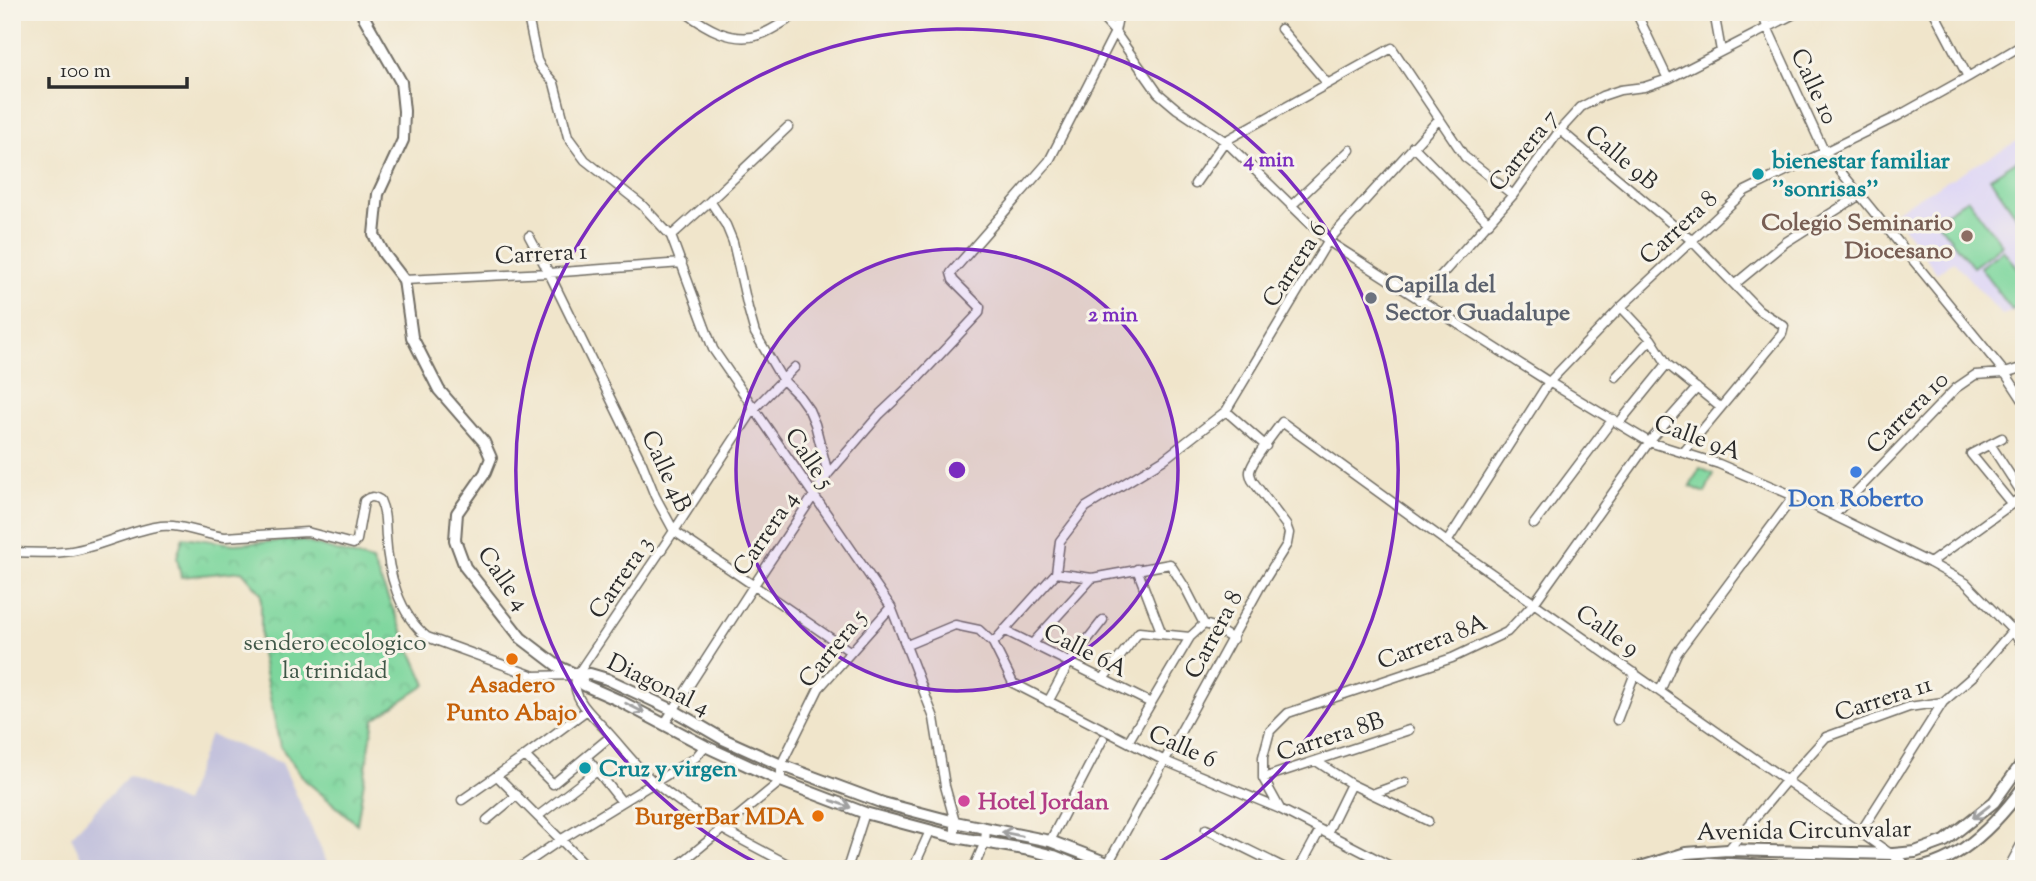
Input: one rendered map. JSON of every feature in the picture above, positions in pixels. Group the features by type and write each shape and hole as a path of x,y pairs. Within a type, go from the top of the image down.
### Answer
{"street":[{"path":"361,12 401,82 403,140 378,194 374,235 383,254 404,280"},
{"name":"Calle 5","path":"527,12 537,60 554,83 569,136 585,160 642,205 671,236 713,349 891,607 934,718 945,786 955,822 955,837"},
{"path":"685,12 702,24 730,36 744,37 759,35 804,12"},
{"name":"Calle 9A","path":"1097,12 1115,32 1158,93 1177,109 1226,141 1328,241 1549,382 1649,442 1719,464 1794,496 1966,583 2012,631 2024,648"},
{"path":"1115,32 1119,12"},
{"path":"1636,12 1668,79"},
{"path":"1714,12 1721,51"},
{"name":"Calle 10","path":"1762,12 1824,151 2004,373 2024,402"},
{"path":"1934,12 1968,77"},
{"name":"Carrera 7","path":"1419,300 1513,195 1560,130 1581,107 1620,90 1644,87 1668,79 1796,13"},
{"path":"1281,29 1327,83"},
{"name":"Carrera 4","path":"665,723 828,474 880,414 917,379 980,310 980,306 953,280 951,273 1049,161 1115,32"},
{"name":"Carrera 8","path":"1447,542 1549,382 1621,306 1745,191 1898,116 2024,44"},
{"path":"1195,184 1226,141 1392,48 1465,157 1513,195"},
{"name":"Carrera 6","path":"1226,411 1328,241 1439,119"},
{"path":"671,236 788,127"},
{"name":"Calle 9B","path":"1560,130 1691,240 1759,310 1784,327 1782,334 1720,407"},
{"path":"1413,146 1489,223"},
{"path":"1291,206 1350,150"},
{"path":"1735,284 1786,242 1860,195"},
{"path":"710,201 726,225 733,242 755,333 782,379 809,410 816,424 828,474"},
{"name":"Calle 4B","path":"529,236 674,531 851,652"},
{"name":"Carrera 1","path":"404,280 681,263"},
{"name":"Calle 4","path":"404,280 412,337 433,380 484,442 491,457 485,473 457,513 455,540 465,567 522,638 559,667 577,675"},
{"name":"Calle 9A","path":"1621,306 1651,339 1667,364 1720,407"},
{"path":"1616,377 1651,339"},
{"path":"1534,524 1616,421 1667,364"},
{"name":"Carrera 3","path":"577,675 754,409 795,367"},
{"name":"Carrera 10","path":"1834,515 1956,388 1975,375 2004,373 2024,367"},
{"name":"Carrera 8A","path":"1263,778 1263,757 1270,730 1288,713 1452,658 1507,632 1535,602 1649,442 1697,388"},
{"path":"1683,453 1720,407"},
{"path":"1233,639 1204,624 1186,589 1167,564 1091,578 1056,572 1060,541 1086,507 1163,460 1226,411 1266,446"},
{"name":"Carrera 8","path":"1107,865 1259,589 1287,544 1289,533 1286,525 1250,474 1251,468 1282,422"},
{"name":"Calle 9","path":"1282,422 1447,542 1912,869"},
{"path":"2002,438 1971,454 2011,503"},
{"path":"1930,563 2023,495 1990,444"},
{"path":"12,552 34,554 72,551 161,526 180,527 225,537 307,532 353,544 357,540 364,501 373,496 380,500 385,512 389,561 400,602 420,631 427,637 522,673 542,677 577,675 575,686 587,710 654,783 721,829 797,869"},
{"path":"1660,691 1677,653 1794,496"},
{"path":"1138,569 1162,634"},
{"name":"Calle 6A","path":"993,643 1056,572"},
{"path":"1032,644 1091,578"},
{"name":"Carrera 5","path":"781,781 781,765 819,688 891,607"},
{"name":"Carrera 11","path":"1728,850 1826,737 1909,707 1943,702 1973,676 2024,617"},
{"path":"1048,702 1069,663 1103,620"},
{"path":"1128,742 1191,637 1204,624"},
{"name":"Calle 6","path":"907,645 955,625 979,630 993,643 1013,683 1165,761 1280,809 1396,869"},
{"name":"Calle 6A","path":"1004,630 1151,703"},
{"path":"1102,679 1139,632 1191,637"},
{"path":"1617,720 1635,673"},
{"name":"Diagonal 4","path":"577,675 590,674 607,679 673,710 723,739 781,765 883,803 955,822 1050,841 1123,869"},
{"name":"Diagonal 4","path":"577,675 584,685 781,781 865,813 955,837 1042,853 1086,869"},
{"path":"1860,833 1943,702"},
{"path":"462,800 587,710"},
{"name":"Carrera 8B","path":"1263,778 1409,730"},
{"path":"525,756 553,784 611,736"},
{"path":"1050,841 1103,739"},
{"path":"518,869 696,757 705,746"},
{"path":"587,758 622,802"},
{"name":"Avenida Circunvalar","path":"1634,869 1686,853 1728,850 1893,854 1915,852 1945,841 1994,802 2024,760"},
{"path":"1316,761 1351,784 1428,821"},
{"path":"538,816 597,771"},
{"path":"496,776 590,869"},
{"path":"1263,778 1280,809"},
{"path":"674,869 781,781"},
{"path":"1372,794 1405,782"},
{"path":"1299,869 1351,784"},
{"name":"Avenida Circunvalar","path":"1905,869 1942,860 1975,842 2024,786"},
{"path":"487,820 517,795"},
{"path":"847,869 865,813"},
{"path":"972,869 985,842 986,829"},
{"path":"1206,829 1287,869"},
{"path":"913,869 930,831"},
{"path":"2008,869 2024,839"},
{"name":"Avenida Circunvalar","path":"1682,869 1709,863 1832,869"}],"shaded area":[{"name":"Colegio Seminario Diocesano","path":"2024,137 2024,308 2002,315 1953,261 1937,273 1893,212"},
{"path":"210,735 282,763 330,869 87,869 71,836 128,776 184,803"}],"green space":[{"path":"2024,156 2024,227 1990,178"},
{"path":"1968,199 2002,245 1973,267 1935,219"},
{"path":"2003,250 2024,277 2024,301 2012,310 1980,267"},
{"path":"1700,468 1713,474 1705,493 1690,486"},
{"name":"sendero ecologico la trinidad","path":"183,537 234,544 299,540 372,561 426,685 374,719 357,824 305,780 280,746 261,654 261,593 242,571 181,577 177,557"}],"place":[{"name":"bienestar familiar ''sonrisas''","path":"1758,174"},
{"name":"Colegio Seminario Diocesano","path":"1967,236"},
{"name":"Capilla del Sector Guadalupe","path":"1371,298"},
{"name":"Don Roberto","path":"1856,472"},
{"name":"Asadero Punto Abajo","path":"512,659"},
{"name":"Cruz y virgen","path":"585,768"},
{"name":"Hotel Jordan","path":"964,801"},
{"name":"BurgerBar MDA","path":"818,816"}]}
